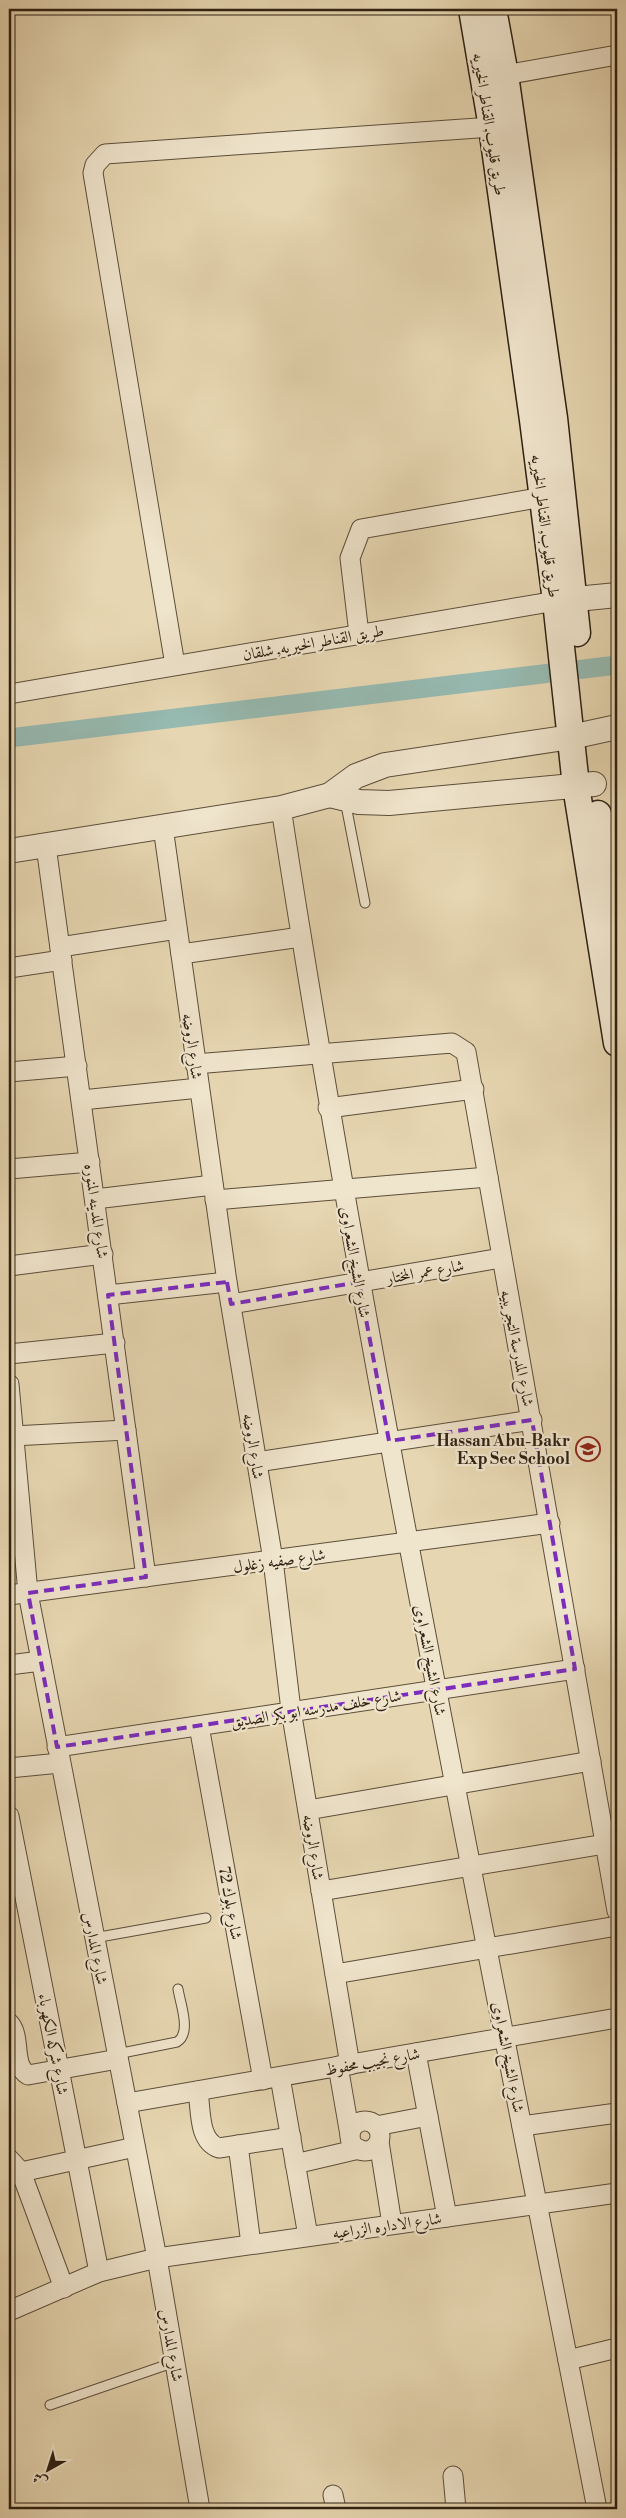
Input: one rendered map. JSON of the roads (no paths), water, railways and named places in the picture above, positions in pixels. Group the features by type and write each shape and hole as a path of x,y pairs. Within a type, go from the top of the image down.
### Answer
{"main road":[{"name":"طريق قليوب, القناطر الخيريه","path":"472,9 494,74 554,418 565,599 585,785 617,1043"},
{"name":"طريق قليوب, القناطر الخيريه","path":"493,9 494,74 492,127 543,497 565,599"},
{"name":"طريق قليوب, القناطر الخيريه","path":"585,785 617,924"}],"street":[{"path":"494,74 617,55"},
{"path":"175,665 93,173 95,165 105,154 492,127"},
{"path":"359,634 350,558 361,530 543,497"},
{"name":"طريق القناطر الخيريه, شلقان","path":"9,694 565,599 617,595"},
{"path":"337,797 356,776 385,765 578,724 617,727"},
{"path":"9,851 281,808 337,797 389,803 585,785"},
{"name":"شارع الشيخ الشعراوى","path":"281,808 328,1108 359,1282 455,1785 597,2509"},
{"name":"شارع الروضه","path":"163,827 198,1088 227,1282 273,1560 291,1710 335,1974 344,2066 355,2142"},
{"name":"شارع المدينه المنوره","path":"46,846 146,1577"},
{"path":"9,968 61,953 177,929"},
{"path":"181,954 301,937"},
{"name":"شارع المدرسة التجريبيه","path":"195,1064 452,1042 466,1052 617,1911"},
{"path":"9,1072 77,1066"},
{"path":"82,1100 198,1088"},
{"path":"328,1108 474,1089"},
{"path":"9,1169 90,1162"},
{"path":"95,1199 214,1193 342,1190 488,1177"},
{"path":"9,1266 102,1254"},
{"name":"شارع عمر المختار","path":"231,1304 501,1258"},
{"path":"108,1295 227,1282"},
{"path":"9,1354 115,1343"},
{"name":"شارع المدارس","path":"9,1384 13,1436 12,1462 28,1593 157,2258 200,2509"},
{"path":"257,1462 532,1420"},
{"path":"13,1436 126,1430"},
{"name":"شارع صفيه زغلول","path":"9,1595 550,1523"},
{"path":"9,1665 41,1661"},
{"name":"شارع خلف مدرسه ابو بكر الصديق","path":"9,1768 58,1755 199,1726 291,1710 575,1669"},
{"name":"شارع بلوك 72","path":"199,1726 272,2078 290,2137 308,2236"},
{"path":"308,1810 591,1761"},
{"name":"شارع شركه الكهرباء","path":"9,1816 99,2272"},
{"path":"322,1891 606,1844"},
{"path":"335,1974 617,1926"},
{"name":"شارع نجيب محفوظ","path":"127,2104 617,2018"},
{"path":"9,2023 14,2031 20,2068 25,2074 31,2076 117,2056"},
{"path":"416,2053 447,2217"},
{"path":"198,2091 205,2138 218,2148 290,2137"},
{"path":"522,2126 617,2113"},
{"path":"295,2164 355,2142 371,2150 378,2134 428,2116"},
{"path":"355,2142 356,2125 360,2122 366,2121 378,2134 392,2224"},
{"path":"238,2145 252,2244"},
{"path":"64,2288 15,2166 77,2160 135,2147"},
{"name":"شارع الاداره الزراعيه","path":"9,2312 99,2272 157,2258 617,2193"},
{"path":"568,2360 617,2348"},
{"path":"453,2476 456,2509"}],"lane":[{"path":"337,797 365,903"},
{"path":"94,1938 206,1918"},
{"path":"117,2056 181,2040 185,2031 178,1988"},
{"path":"50,2404 175,2362"}],"waterway":[{"path":"9,738 617,665"}],"place":[{"name":"Hassan Abu-Bakr Exp Sec School","path":"588,1449"}]}
